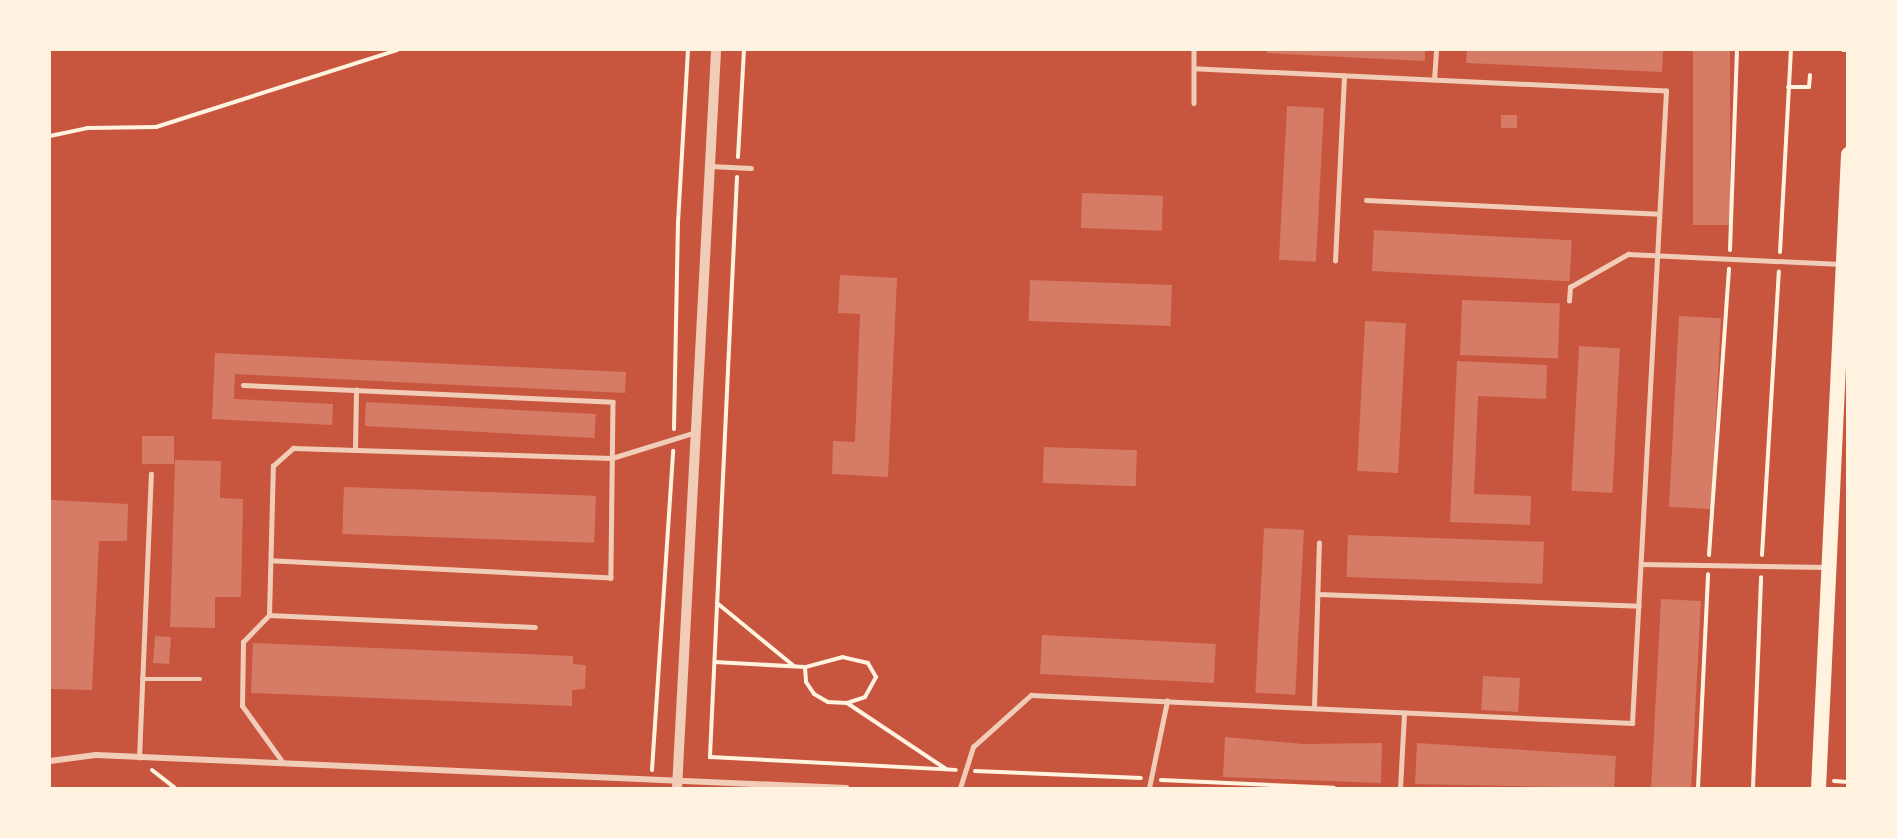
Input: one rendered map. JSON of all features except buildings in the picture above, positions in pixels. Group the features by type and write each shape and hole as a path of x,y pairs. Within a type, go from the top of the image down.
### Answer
{"main road":[{"path":"1818,789 1841,264 1848,154"}],"street":[{"path":"678,784 716,50"},
{"path":"50,760 96,755 651,779 678,784 846,789"}],"lane":[{"path":"1194,50 1194,103"},
{"path":"1434,80 1436,50"},
{"path":"960,789 973,747 1031,695 1632,723 1666,91 1195,69"},
{"path":"1335,261 1344,76"},
{"path":"710,166 751,168"},
{"path":"1366,200 1659,214"},
{"path":"1569,301 1570,287 1628,254 1841,264"},
{"path":"243,385 613,402 611,578 271,561"},
{"path":"355,449 356,390"},
{"path":"284,763 242,706 243,642 268,615 273,466 294,447 612,458 674,436 696,432"},
{"path":"139,758 151,474"},
{"path":"1314,708 1319,543"},
{"path":"1641,564 1827,567"},
{"path":"1318,594 1639,606"},
{"path":"268,615 535,627"},
{"path":"142,679 200,680"},
{"path":"1149,789 1167,701"},
{"path":"1400,789 1404,712"}],"path":[{"path":"50,136 87,128 156,127 396,50"},
{"path":"651,779 674,436 678,223 688,50"},
{"path":"744,50 710,757 1334,789"},
{"path":"1698,789 1709,564 1730,260 1737,50"},
{"path":"1753,789 1762,566 1791,50"},
{"path":"1843,50 1848,50"},
{"path":"1788,87 1809,87 1810,75"},
{"path":"717,603 795,666"},
{"path":"715,662 805,667 843,657 868,663 876,677 865,697 847,703 828,702 814,694 806,682 805,667"},
{"path":"847,703 948,770"},
{"path":"152,770 175,789"}]}
